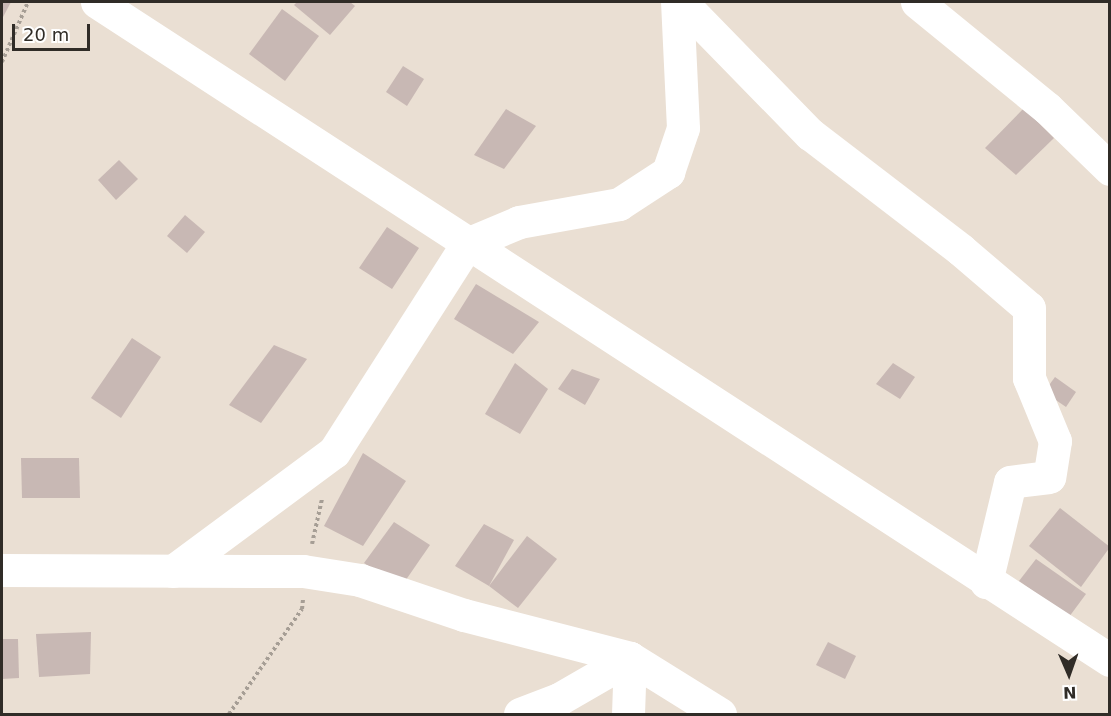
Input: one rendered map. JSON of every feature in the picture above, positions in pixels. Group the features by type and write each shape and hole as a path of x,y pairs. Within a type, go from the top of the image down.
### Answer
{"street":[{"path":"97,2 986,582 1110,660"},
{"path":"173,571 334,452 467,244 519,222 619,204 668,172 682,128 679,2"},
{"path":"679,2 810,134 961,250 1029,308 1029,378 1055,441 1049,477 1010,482 986,582"},
{"path":"917,2 1047,108 1110,169"},
{"path":"2,570 308,571 360,580 464,615 630,658 720,714"},
{"path":"520,714 559,699 630,658"},
{"path":"628,714 630,658"}],"path":[{"path":"2,62 28,2"}],"building":[{"path":"2,2 11,2 2,19"},
{"path":"297,2 350,2 355,6 330,35 294,5"},
{"path":"282,9 319,36 285,81 249,54"},
{"path":"403,66 424,79 407,106 386,92"},
{"path":"1024,108 1054,138 1016,175 985,148"},
{"path":"506,109 536,126 504,169 474,155"},
{"path":"119,160 138,179 116,200 98,180"},
{"path":"185,215 205,232 187,253 167,236"},
{"path":"387,227 419,248 392,289 359,268"},
{"path":"476,284 539,322 513,354 454,319"},
{"path":"132,338 161,357 121,418 91,398"},
{"path":"274,345 307,359 261,423 229,405"},
{"path":"515,363 548,389 520,434 485,414"},
{"path":"893,363 915,377 900,399 876,384"},
{"path":"572,369 600,379 585,405 558,389"},
{"path":"1055,377 1076,392 1066,407 1044,392"},
{"path":"363,453 406,481 363,546 324,526"},
{"path":"21,458 79,458 80,498 22,498"},
{"path":"1060,508 1110,547 1081,587 1029,546"},
{"path":"394,522 430,545 401,587 364,563"},
{"path":"484,524 514,540 489,586 455,566"},
{"path":"527,536 557,559 518,608 489,586"},
{"path":"1036,559 1086,594 1069,617 1019,581"},
{"path":"91,632 90,674 39,677 36,634"},
{"path":"2,639 18,639 19,678 2,679"},
{"path":"828,642 856,656 845,679 816,665"}]}
